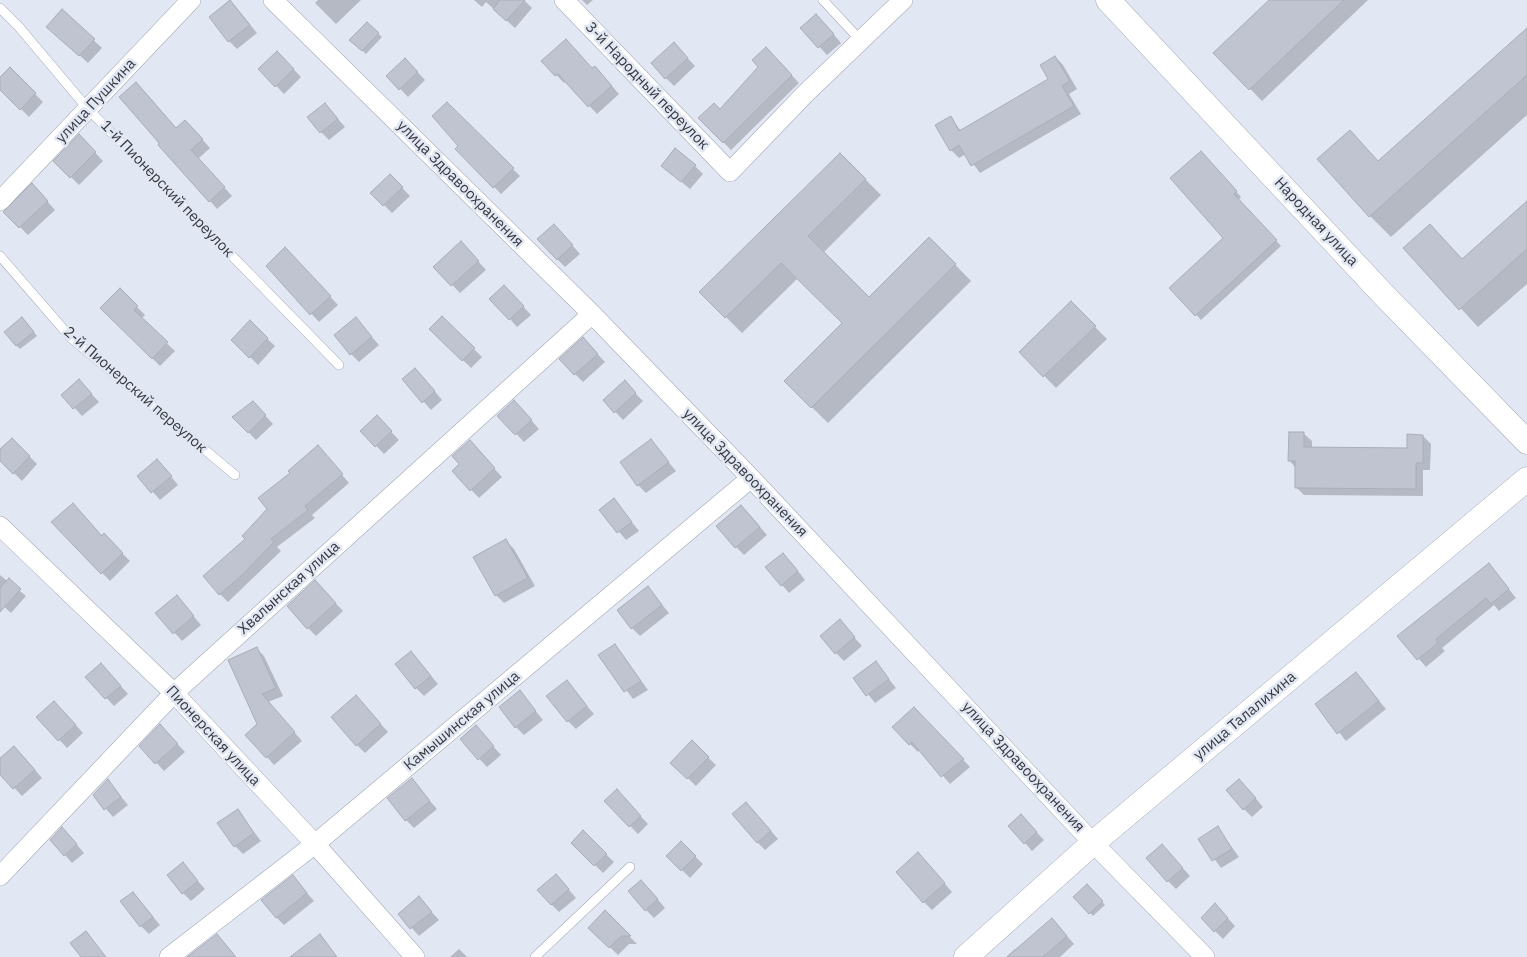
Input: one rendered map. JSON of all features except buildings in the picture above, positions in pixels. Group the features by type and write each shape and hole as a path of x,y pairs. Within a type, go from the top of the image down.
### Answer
{"street":[{"name":"улица Пушкина","path":"0,201 191,0"},
{"name":"улица Здравоохранения","path":"273,0 592,314 751,478 1094,843 1205,957"},
{"name":"3-й Народный переулок","path":"564,0 730,172 806,94 861,42"},
{"path":"861,42 903,0"},
{"name":"Народная улица","path":"1108,0 1381,292 1527,442"},
{"name":"Хвалынская улица","path":"0,876 174,693 592,314"},
{"name":"Камышинская улица","path":"169,957 315,844 751,478"},
{"name":"улица Талалихина","path":"966,957 1094,843 1527,478"},
{"name":"Пионерская улица","path":"0,526 174,693 315,844 415,957"}],"lane":[{"path":"823,0 861,42"},
{"name":"1-й Пионерский переулок","path":"0,8 19,27 88,109 339,365"},
{"name":"2-й Пионерский переулок","path":"0,256 71,338 235,475"},
{"path":"535,957 630,867"}]}
